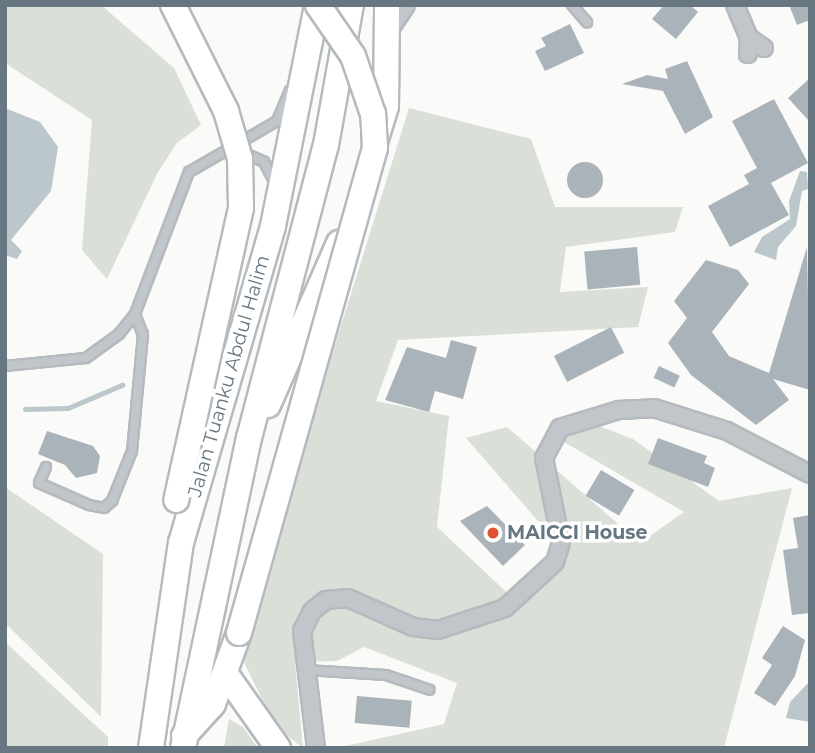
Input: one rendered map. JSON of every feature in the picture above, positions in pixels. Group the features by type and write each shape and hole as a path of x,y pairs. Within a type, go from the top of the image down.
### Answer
{"main road":[{"path":"136,748 145,644 242,208 240,159 226,111 173,5"},
{"name":"Jalan Tuanku Abdul Halim","path":"183,742 249,438 326,145 351,5"},
{"path":"249,438 284,374 366,171 386,106 383,39 387,5"},
{"path":"183,742 213,704 239,633 375,148 373,114 353,56 316,12"},
{"name":"Jalan Tuanku Abdul Halim","path":"151,748 181,543 273,226 316,12"},
{"path":"225,673 278,748"}],"street":[{"path":"383,39 407,5"},
{"path":"735,5 754,46"},
{"path":"316,748 302,631 326,600 348,598 412,627 438,630 480,621 535,586 561,542 544,458 548,441 568,425 620,410 654,408 727,431 810,474"}],"lane":[{"path":"572,5 587,22"},
{"path":"5,366 86,358 135,314 189,172 277,121 316,12"},
{"path":"225,151 249,153 274,178 273,226"},
{"path":"46,467 39,483 89,505 104,508 112,501 132,451 143,335 135,314"},
{"path":"306,670 386,675 430,690"}],"shaded area":[{"path":"5,5 101,5 174,68 201,125 177,143 158,172 107,279 82,250 92,120 5,63"},
{"path":"5,108 40,122 58,147 51,191 11,240 22,251 17,259 5,255"},
{"path":"409,108 531,139 555,207 683,207 675,232 566,247 560,292 648,287 638,327 398,340 376,401 449,416 437,527 520,605 547,582 564,551 466,438 507,427 640,543 684,512 557,438 586,421 633,439 719,501 792,488 724,748 337,748 444,724 457,683 364,647 337,661 295,662 303,748 275,726 239,652"},
{"path":"800,171 807,172 808,189 802,191 796,226 778,247 776,260 754,252 762,237 790,219 789,201"},
{"path":"5,487 103,554 101,717 5,623"},
{"path":"5,642 108,737 108,748 5,748"},
{"path":"810,681 810,722 786,718 790,702"},
{"path":"229,719 243,727 258,748 224,748"}],"building":[{"path":"664,5 690,5 698,12 676,39 652,19"},
{"path":"789,5 810,5 810,20 797,25"},
{"path":"570,24 584,53 545,71 535,51 546,46 541,38"},
{"path":"687,61 713,117 685,134 663,91 622,84 647,75 668,79 665,69"},
{"path":"810,78 810,122 788,98"},
{"path":"774,99 808,163 771,183 789,215 730,247 708,206 749,184 744,175 757,168 732,121"},
{"path":"585,162 598,167 603,180 598,193 585,198 572,193 567,180 572,167"},
{"path":"637,247 640,285 588,289 584,252"},
{"path":"807,247 810,390 773,379 789,400 756,425 691,375 668,343 687,318 674,301 706,260 738,270 749,284 712,332 729,356 769,373"},
{"path":"611,327 624,353 567,382 554,356"},
{"path":"451,340 477,347 463,399 435,391 429,412 385,400 407,347 446,358"},
{"path":"659,366 680,376 674,388 654,378"},
{"path":"47,431 93,446 100,456 97,473 76,478 65,465 38,454"},
{"path":"658,438 707,456 704,463 715,468 708,487 648,464"},
{"path":"601,470 634,490 619,516 586,496"},
{"name":"MAICCI House","path":"487,506 525,545 503,566 460,521"},
{"path":"810,515 810,613 792,615 783,550 798,548 793,518"},
{"path":"783,626 805,640 795,676 775,706 754,693 772,665 762,658"},
{"path":"357,696 412,701 409,728 355,723"}],"waterway":[{"path":"25,409 68,408 122,385"}],"place":[{"name":"MAICCI House","path":"493,533"}]}
